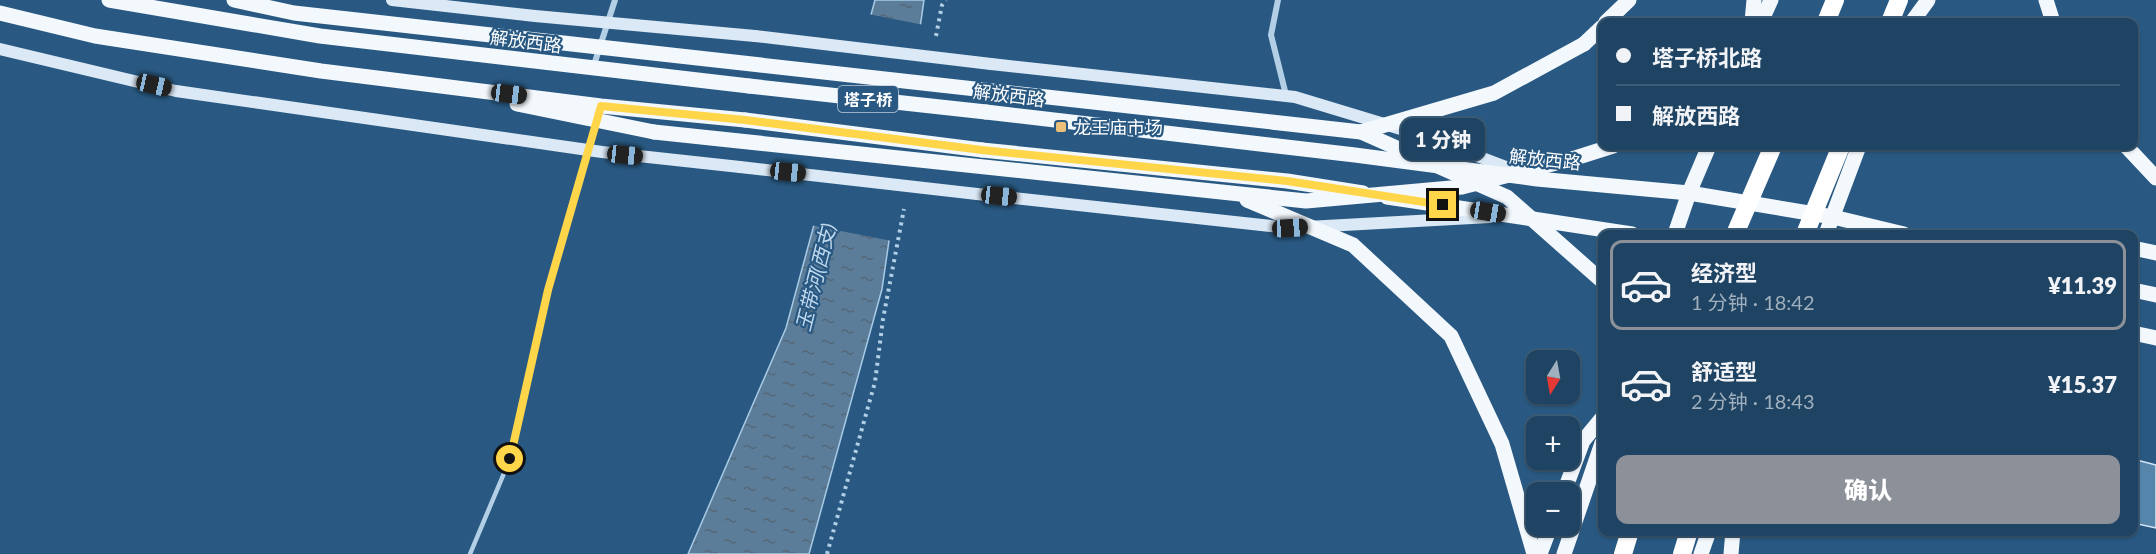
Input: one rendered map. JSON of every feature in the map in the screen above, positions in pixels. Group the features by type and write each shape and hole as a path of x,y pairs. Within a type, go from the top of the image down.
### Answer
{"highway":[{"path":"1828,18 1835,0"},
{"path":"1892,18 1899,0"},
{"path":"1738,230 1771,150"},
{"path":"1807,230 1839,150"},
{"path":"1623,554 1628,536"},
{"path":"1682,554 1687,536"}],"main road":[{"name":"解放西路","path":"109,0 320,36 1343,153 1537,178 1689,192 1833,217 1887,230"},
{"path":"234,0 294,13 1361,132 1507,197 1598,277"},
{"path":"392,0 755,36 1295,97 1427,137 1537,178"},
{"path":"1610,18 1629,0"},
{"path":"1752,18 1754,0"},
{"path":"1763,18 1771,0"},
{"path":"1884,18 1891,13 1899,0"},
{"path":"1907,18 1914,0"},
{"path":"1915,18 1928,0"},
{"path":"2046,0 2052,18"},
{"path":"0,13 95,36 599,113 654,132 1306,201 1462,187 1600,150"},
{"path":"1361,132 1494,93 1584,44 1598,31"},
{"path":"0,49 176,91 588,150 977,194 1290,228 1510,216 1605,230"},
{"name":"塔子桥","path":"599,113 745,120 982,150 1287,181 1510,216"},
{"path":"1676,230 1689,192 1707,150"},
{"path":"1828,230 1858,150"},
{"path":"2130,150 2156,178"},
{"path":"1230,193 1353,245 1451,336 1502,444 1534,554"},
{"path":"2138,249 2156,253"},
{"path":"2138,291 2156,295"},
{"path":"2138,334 2156,338"},
{"path":"1568,482 1583,441 1598,423"},
{"path":"1564,554 1598,455"},
{"path":"1540,554 1547,536"},
{"path":"1701,554 1707,536"},
{"path":"1731,554 1733,536"}],"street":[{"path":"593,69 615,0"},
{"path":"1278,0 1271,35 1286,96"}],"lane":[{"path":"470,554 510,459 548,290 599,113"}],"path":[{"path":"936,40 942,6 946,0"},
{"path":"827,554 875,382 883,319 905,203"}],"water":[{"name":"玉带河(西支)","path":"875,0 924,0 882,289 809,554 688,554 786,328"}],"pier":[{"path":"868,14 924,25 892,241 810,225"}],"building":[{"path":"2138,460 2156,465 2156,528 2138,524"}],"place":[{"name":"龙王庙市场","path":"1061,127"}],"route":[{"path":"510,459 548,290 601,106 745,120 982,150 1287,181 1443,205"}]}
